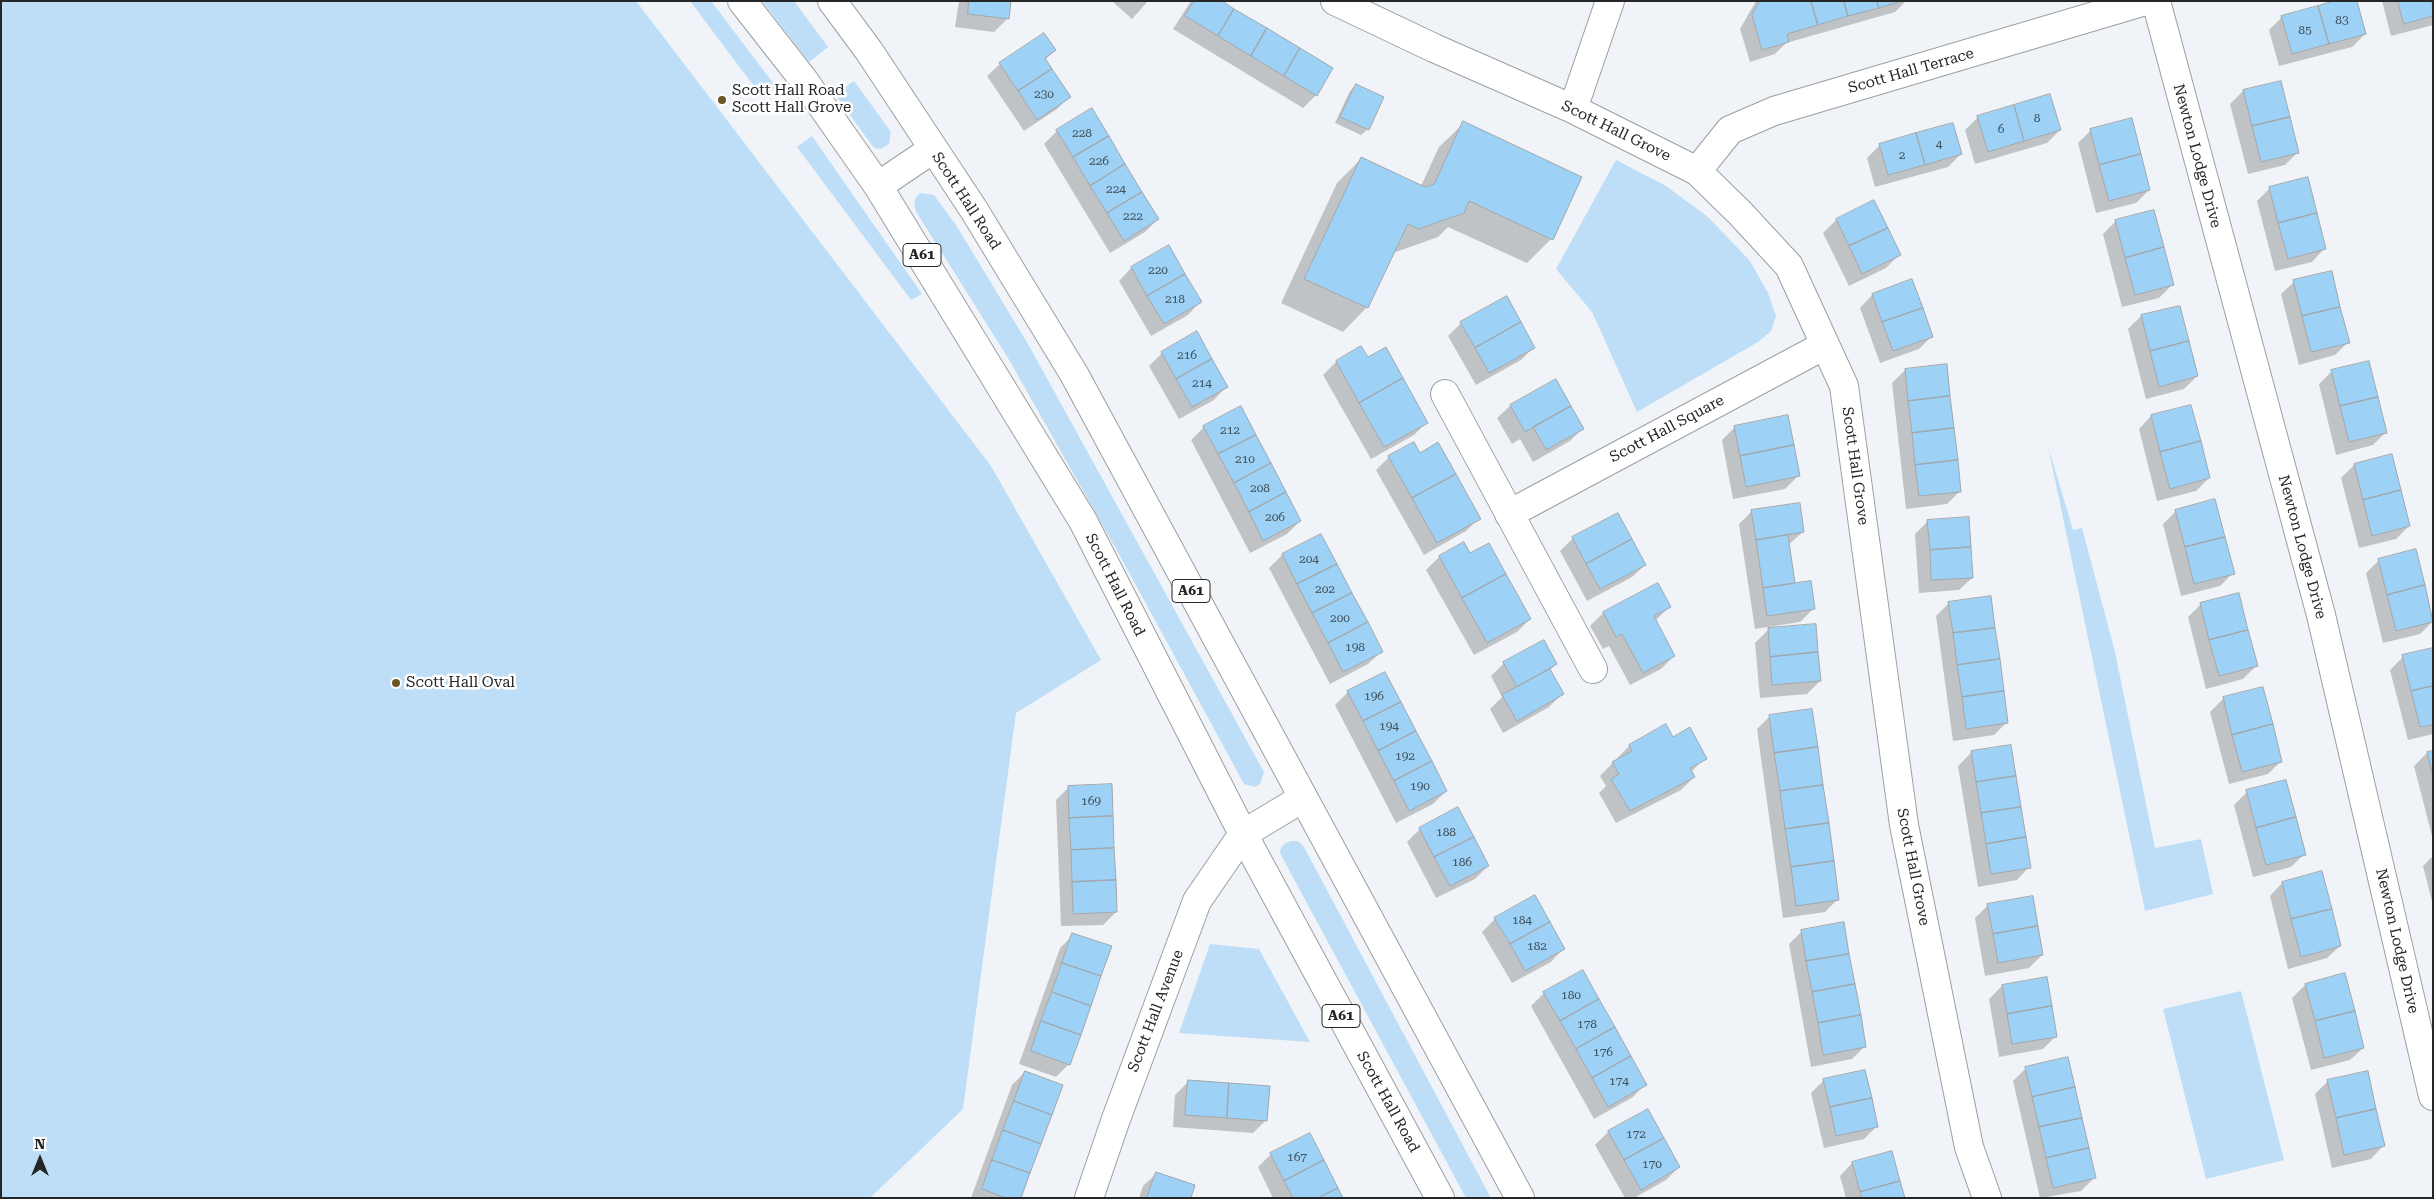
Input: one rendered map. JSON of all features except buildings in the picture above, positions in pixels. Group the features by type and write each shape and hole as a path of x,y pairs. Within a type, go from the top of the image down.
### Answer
{"main road":[{"name":"Scott Hall Road","path":"742,1 803,79 878,186 1083,521 1243,834 1440,1198"},
{"name":"Scott Hall Road","path":"832,1 869,51 974,210 1074,374 1520,1198"},
{"name":"Scott Hall Grove","path":"1335,1 1434,48 1574,109 1697,171 1740,213 1789,266 1844,386 1904,825 1969,1147 1987,1198"},
{"path":"1574,109 1610,1"},
{"name":"Scott Hall Terrace","path":"1697,171 1730,130 1774,110 2145,1"},
{"name":"Newton Lodge Drive","path":"2156,1 2320,615 2433,1096"},
{"path":"878,186 932,149"},
{"name":"Scott Hall Square","path":"1509,514 1825,345"},
{"path":"1445,394 1593,669"},
{"path":"1243,834 1303,798"},
{"name":"Scott Hall Avenue","path":"1089,1198 1116,1119 1197,902 1243,834"}],"shaded area":[{"path":"1,1 636,1 991,466 1101,660 1016,713 963,1109 870,1198 1,1198"},
{"path":"690,1 711,1 776,87 762,97"},
{"path":"762,1 794,1 828,47 809,62"},
{"path":"854,81 891,132 889,144 881,149 874,148 835,94"},
{"path":"812,136 922,294 911,300 797,147"},
{"path":"1616,160 1666,186 1708,217 1750,261 1768,293 1776,316 1771,331 1758,342 1637,412 1592,312 1556,269"},
{"path":"920,193 934,195 956,225 1028,344 1264,772 1260,784 1255,787 1244,784 1125,565 1008,358 917,213 914,202"},
{"path":"2048,446 2073,530 2082,528 2115,652 2155,848 2201,839 2213,894 2145,911"},
{"path":"1298,841 1304,847 1491,1198 1466,1198 1281,855 1280,850 1284,844"},
{"path":"1210,944 1259,949 1310,1042 1179,1033"},
{"path":"2241,991 2284,1160 2206,1179 2163,1009"}],"place":[{"name":"Scott Hall Road Scott Hall Grove","path":"722,100"},
{"name":"Scott Hall Oval","path":"396,683"}]}
